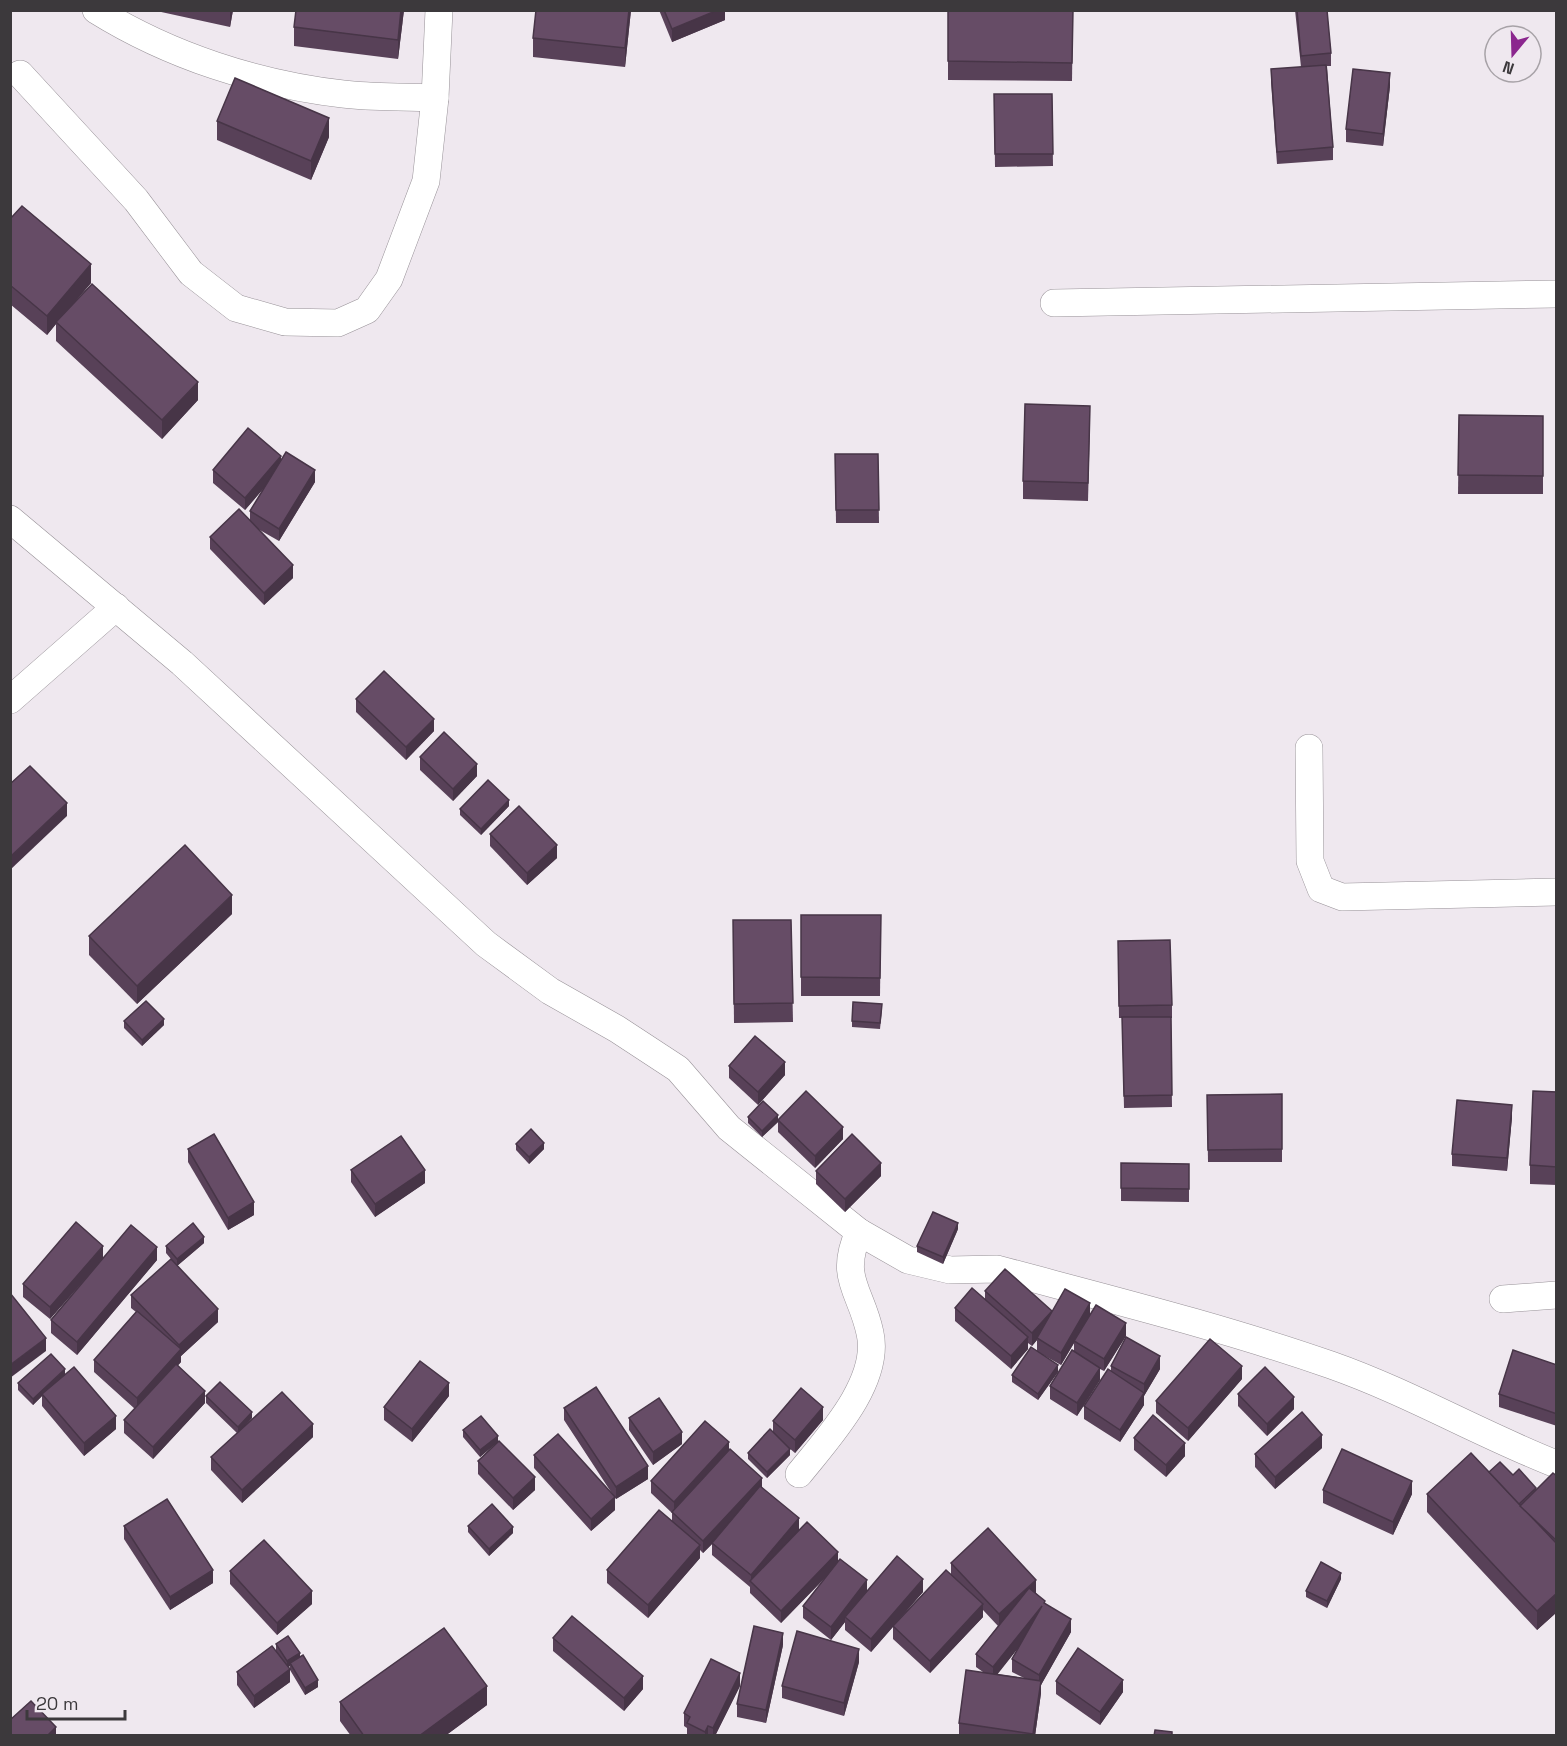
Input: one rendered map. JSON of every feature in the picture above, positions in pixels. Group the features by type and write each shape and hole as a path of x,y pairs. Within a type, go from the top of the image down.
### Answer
{"street":[{"path":"96,10 181,54 272,82 344,94 435,98"},
{"path":"20,74 135,200 191,273 236,308 285,322 338,323 367,309 389,279 426,181 435,98 439,10"},
{"path":"1054,303 1557,294"},
{"path":"10,519 182,663 486,944 550,991 617,1029 678,1069 729,1128 859,1232 908,1260 950,1270 997,1269 1311,1358 1392,1389 1508,1445 1557,1464"},
{"path":"10,700 116,607"},
{"path":"1309,748 1310,861 1321,889 1342,897 1557,892"},
{"path":"799,1474 840,1424 857,1398 868,1362 870,1335 849,1266 850,1252 859,1232"},
{"path":"1503,1299 1557,1295"}],"building":[{"path":"296,10 401,10 398,40 294,27"},
{"path":"536,10 629,10 625,48 533,38"},
{"path":"664,10 718,10 672,29"},
{"path":"948,10 1073,10 1072,63 948,61"},
{"path":"1297,10 1327,10 1331,53 1301,56"},
{"path":"1326,65 1333,147 1277,152 1271,69"},
{"path":"1353,69 1390,73 1383,134 1346,129"},
{"path":"235,78 329,118 311,161 217,121"},
{"path":"994,94 1052,94 1053,154 995,154"},
{"path":"22,206 91,264 47,316 10,285 10,219"},
{"path":"92,284 198,382 162,420 56,322"},
{"path":"1025,404 1090,406 1088,483 1023,481"},
{"path":"1459,415 1543,416 1543,476 1458,475"},
{"path":"248,428 281,456 245,498 213,470"},
{"path":"286,452 315,470 279,529 250,511"},
{"path":"835,454 878,454 879,510 836,510"},
{"path":"239,509 293,565 264,593 210,537"},
{"path":"384,671 434,719 406,747 356,699"},
{"path":"444,732 477,764 453,789 420,757"},
{"path":"30,766 67,803 10,857 10,784"},
{"path":"488,780 509,800 481,829 460,809"},
{"path":"519,806 557,845 527,873 490,834"},
{"path":"185,845 232,895 137,986 89,936"},
{"path":"801,915 881,915 880,978 801,977"},
{"path":"733,920 791,920 793,1003 734,1004"},
{"path":"1170,940 1172,1005 1119,1006 1118,941"},
{"path":"146,1001 164,1019 142,1040 124,1021"},
{"path":"853,1002 882,1004 880,1023 852,1021"},
{"path":"1122,1017 1171,1017 1172,1095 1124,1096"},
{"path":"755,1036 785,1062 758,1092 729,1066"},
{"path":"806,1091 843,1127 815,1156 778,1120"},
{"path":"1533,1091 1557,1092 1557,1167 1530,1165"},
{"path":"1282,1094 1282,1149 1208,1150 1207,1095"},
{"path":"1457,1100 1512,1105 1507,1158 1452,1154"},
{"path":"763,1101 778,1115 762,1131 748,1117"},
{"path":"531,1129 544,1143 529,1157 516,1144"},
{"path":"214,1134 254,1202 228,1218 188,1149"},
{"path":"852,1134 881,1163 845,1199 816,1171"},
{"path":"401,1136 425,1170 375,1204 351,1170"},
{"path":"1121,1163 1189,1164 1189,1189 1121,1188"},
{"path":"933,1212 958,1223 943,1257 917,1246"},
{"path":"76,1222 103,1246 50,1307 23,1284"},
{"path":"193,1223 204,1237 177,1259 166,1246"},
{"path":"131,1225 157,1247 77,1342 51,1320"},
{"path":"171,1259 218,1309 179,1345 131,1295"},
{"path":"1005,1269 1052,1311 1032,1333 985,1291"},
{"path":"972,1288 1028,1337 1011,1356 955,1308"},
{"path":"1065,1289 1090,1303 1061,1353 1037,1338"},
{"path":"10,1293 46,1338 10,1365"},
{"path":"1096,1305 1126,1323 1104,1359 1074,1341"},
{"path":"137,1311 181,1349 137,1398 94,1360"},
{"path":"1126,1337 1160,1356 1144,1384 1111,1366"},
{"path":"1210,1339 1242,1366 1188,1428 1156,1401"},
{"path":"1031,1347 1058,1365 1038,1394 1012,1375"},
{"path":"1072,1350 1100,1368 1077,1403 1050,1386"},
{"path":"1513,1350 1557,1365 1557,1414 1499,1394"},
{"path":"51,1354 65,1369 33,1399 18,1383"},
{"path":"420,1361 449,1383 412,1429 384,1407"},
{"path":"176,1364 205,1391 153,1447 124,1420"},
{"path":"74,1367 116,1416 84,1443 42,1394"},
{"path":"1265,1367 1294,1397 1267,1424 1238,1394"},
{"path":"1108,1369 1144,1393 1120,1430 1084,1406"},
{"path":"220,1382 252,1412 238,1427 206,1396"},
{"path":"596,1387 648,1466 616,1487 564,1408"},
{"path":"801,1388 823,1407 795,1440 773,1421"},
{"path":"282,1392 313,1424 242,1490 211,1457"},
{"path":"659,1398 682,1432 653,1452 629,1418"},
{"path":"1302,1412 1322,1435 1275,1477 1255,1454"},
{"path":"1153,1415 1185,1443 1166,1465 1134,1438"},
{"path":"481,1416 498,1436 480,1450 463,1430"},
{"path":"705,1421 729,1442 674,1502 651,1481"},
{"path":"770,1429 790,1449 767,1472 748,1453"},
{"path":"558,1434 615,1497 591,1519 534,1455"},
{"path":"499,1441 535,1477 513,1498 478,1461"},
{"path":"730,1449 762,1478 703,1541 672,1512"},
{"path":"1342,1449 1412,1481 1393,1522 1323,1490"},
{"path":"1471,1453 1557,1544 1557,1593 1537,1611 1427,1494"},
{"path":"1500,1462 1513,1475 1519,1469 1536,1488 1519,1504 1489,1472"},
{"path":"1553,1473 1557,1476 1557,1541 1520,1506"},
{"path":"760,1486 799,1518 751,1575 712,1543"},
{"path":"167,1499 213,1570 170,1597 124,1526"},
{"path":"492,1504 513,1527 489,1549 468,1526"},
{"path":"659,1510 700,1545 648,1605 607,1570"},
{"path":"807,1522 838,1552 781,1611 750,1581"},
{"path":"988,1528 1036,1580 999,1614 951,1563"},
{"path":"264,1540 312,1591 277,1623 230,1571"},
{"path":"897,1556 923,1579 871,1639 845,1617"},
{"path":"840,1559 867,1580 831,1627 803,1606"},
{"path":"1321,1562 1341,1573 1327,1601 1306,1591"},
{"path":"946,1570 983,1604 930,1661 893,1626"},
{"path":"1029,1588 1045,1601 1044,1603 1071,1619 1039,1675 1012,1659 1042,1606 993,1667 976,1654"},
{"path":"572,1616 643,1676 624,1698 553,1638"},
{"path":"754,1626 783,1633 766,1710 737,1704"},
{"path":"444,1628 487,1686 419,1736 364,1736 340,1702"},
{"path":"797,1631 859,1649 844,1703 782,1686"},
{"path":"288,1636 300,1653 287,1661 276,1644"},
{"path":"272,1646 290,1669 254,1696 237,1672"},
{"path":"1078,1648 1123,1680 1100,1712 1056,1681"},
{"path":"303,1655 318,1680 305,1688 290,1663"},
{"path":"711,1659 740,1673 713,1728 708,1726 705,1732 687,1723 690,1717 684,1713"},
{"path":"966,1670 1041,1681 1033,1734 959,1723"},
{"path":"31,1701 56,1727 47,1736 10,1736 10,1720"},
{"path":"1155,1730 1172,1732 1172,1736 1154,1736"}]}
